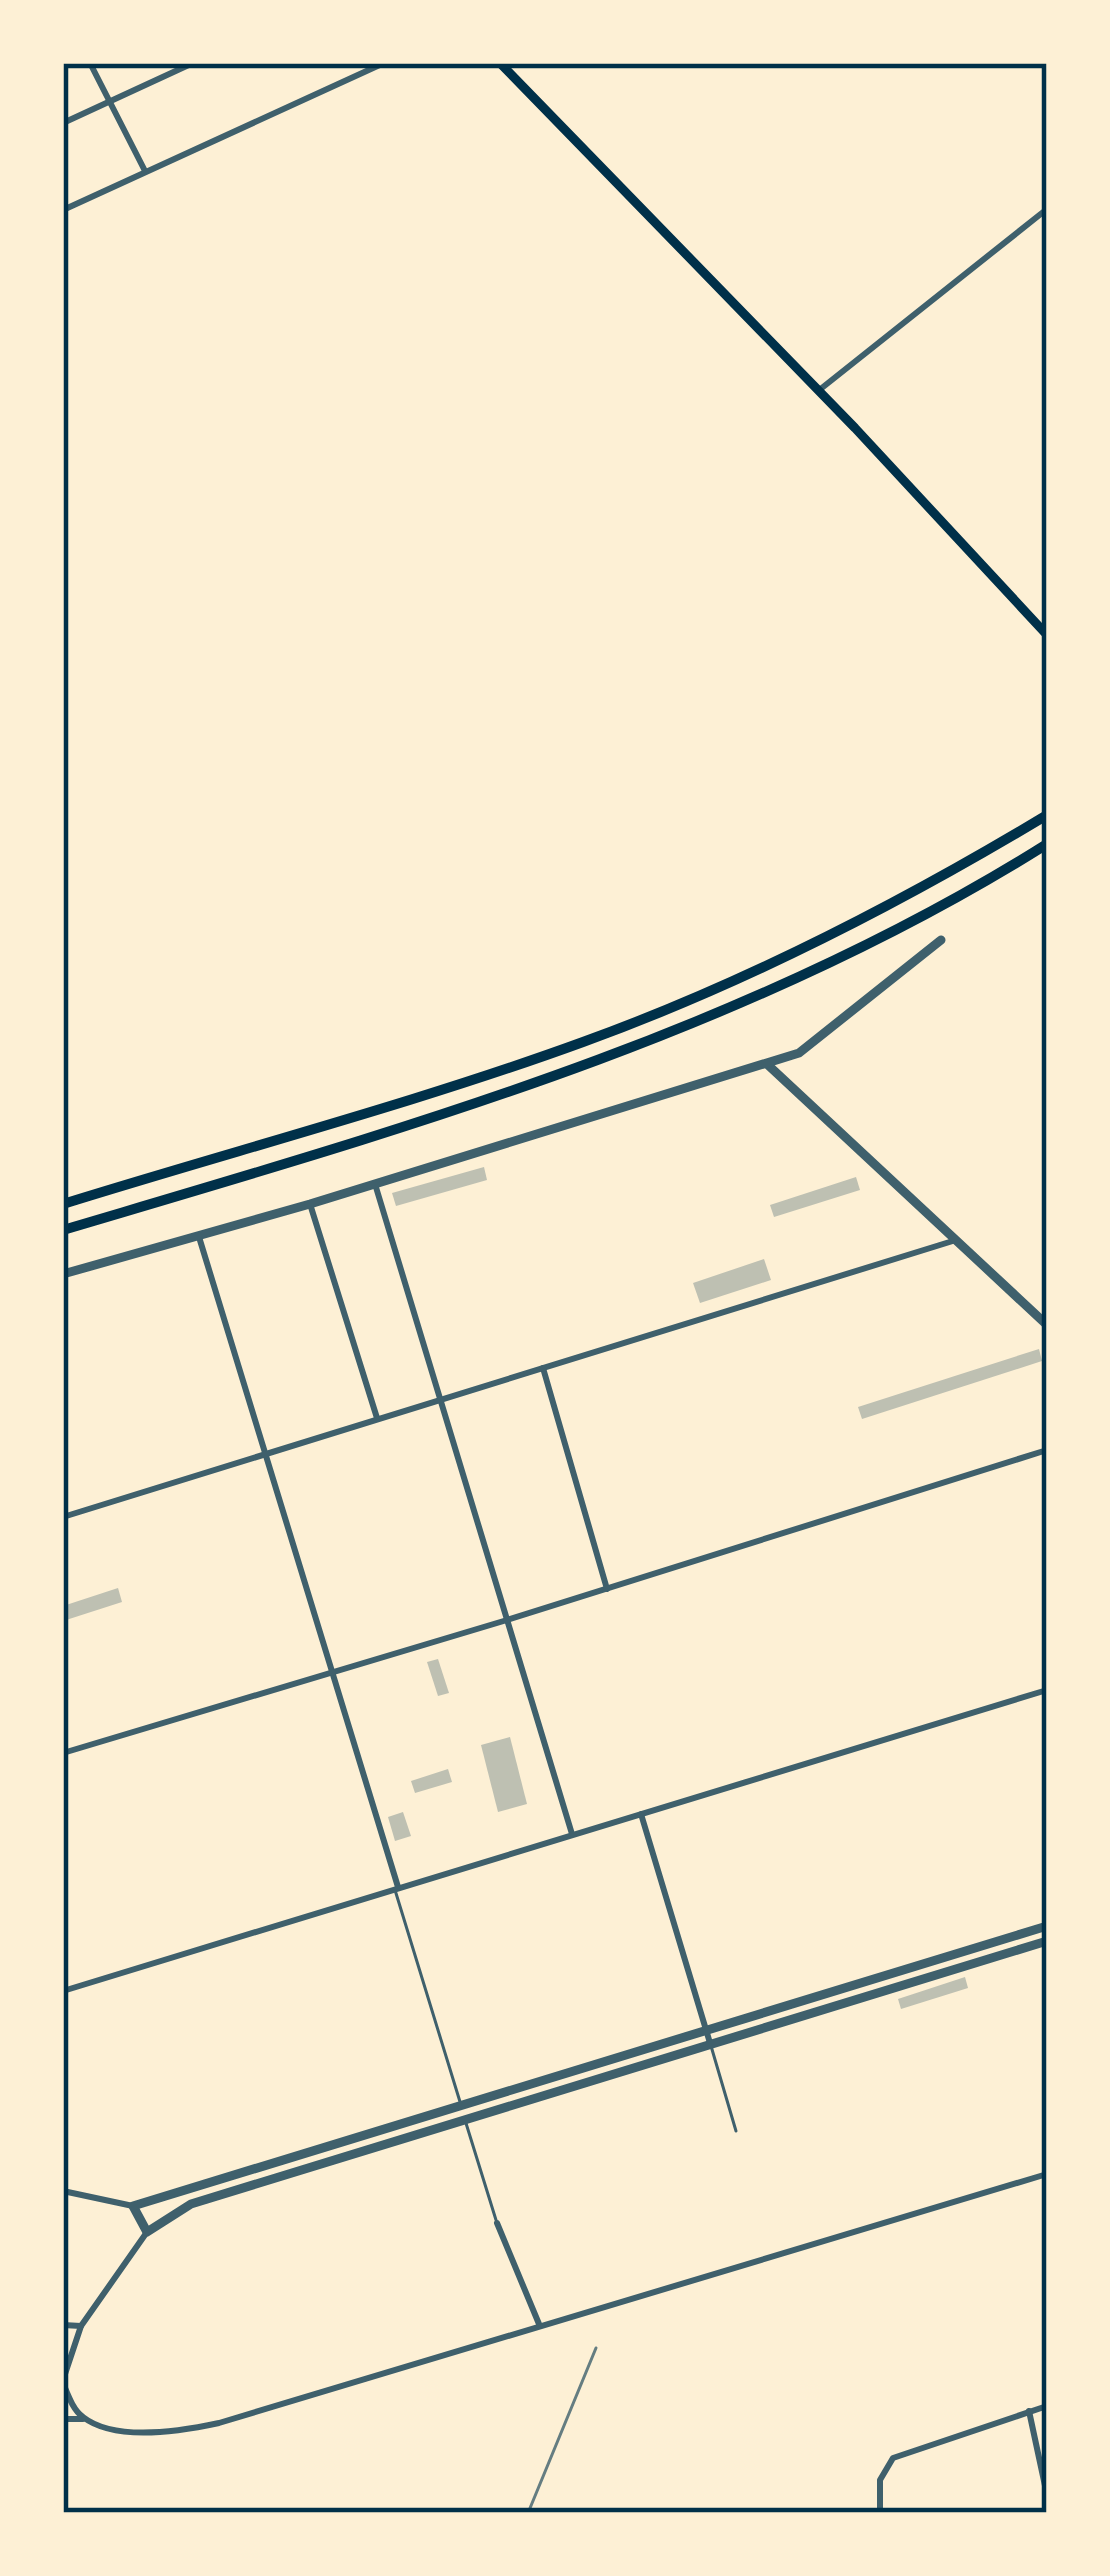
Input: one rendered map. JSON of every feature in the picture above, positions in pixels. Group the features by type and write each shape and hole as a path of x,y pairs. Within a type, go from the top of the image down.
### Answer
{"highway":[{"path":"63,1204 524,1063 649,1017 795,954 1047,815"},
{"path":"63,1230 459,1110 681,1030 883,938 1047,844"}],"main road":[{"path":"500,63 1047,634"}],"street":[{"path":"90,63 145,171"},
{"path":"63,123 193,63"},
{"path":"63,211 384,63"},
{"path":"818,391 1047,209"},
{"path":"63,1274 768,1065 799,1053 941,940"},
{"path":"768,1065 1047,1324"},
{"path":"375,1184 572,1834"},
{"path":"310,1204 378,1420"},
{"path":"198,1234 396,1888"},
{"path":"63,1517 956,1240"},
{"path":"543,1368 607,1589"},
{"path":"63,1753 1047,1450"},
{"path":"63,1991 1047,1690"},
{"path":"641,1814 710,2043"},
{"path":"63,2191 133,2206 1047,1926"},
{"path":"85,2420 63,2381 81,2326 147,2232 191,2204 1047,1941"},
{"path":"513,2089 517,2102"},
{"path":"461,2105 465,2119"},
{"path":"63,2419 150,2432 219,2423 1047,2174"},
{"path":"133,2206 147,2232"},
{"path":"496,2223 539,2325"},
{"path":"63,2326 81,2326"},
{"path":"880,2513 880,2480 892,2458 1047,2406"},
{"path":"1029,2411 1047,2495"}],"lane":[{"path":"396,1888 461,2105"},
{"path":"710,2043 736,2131"},
{"path":"465,2119 496,2223"}],"building":[{"path":"484,1167 487,1180 396,1206 392,1193"},
{"path":"856,1177 860,1190 774,1217 770,1205"},
{"path":"764,1259 771,1280 700,1303 693,1283"},
{"path":"1039,1349 1042,1361 862,1419 858,1407"},
{"path":"118,1588 122,1602 63,1621 63,1606"},
{"path":"438,1659 449,1693 438,1696 427,1662"},
{"path":"510,1737 527,1804 498,1812 481,1745"},
{"path":"448,1769 452,1782 415,1793 411,1781"},
{"path":"403,1812 411,1836 395,1841 388,1817"},
{"path":"965,1977 968,1988 901,2009 898,1999"}],"railway":[{"path":"528,2513 596,2348"}]}
